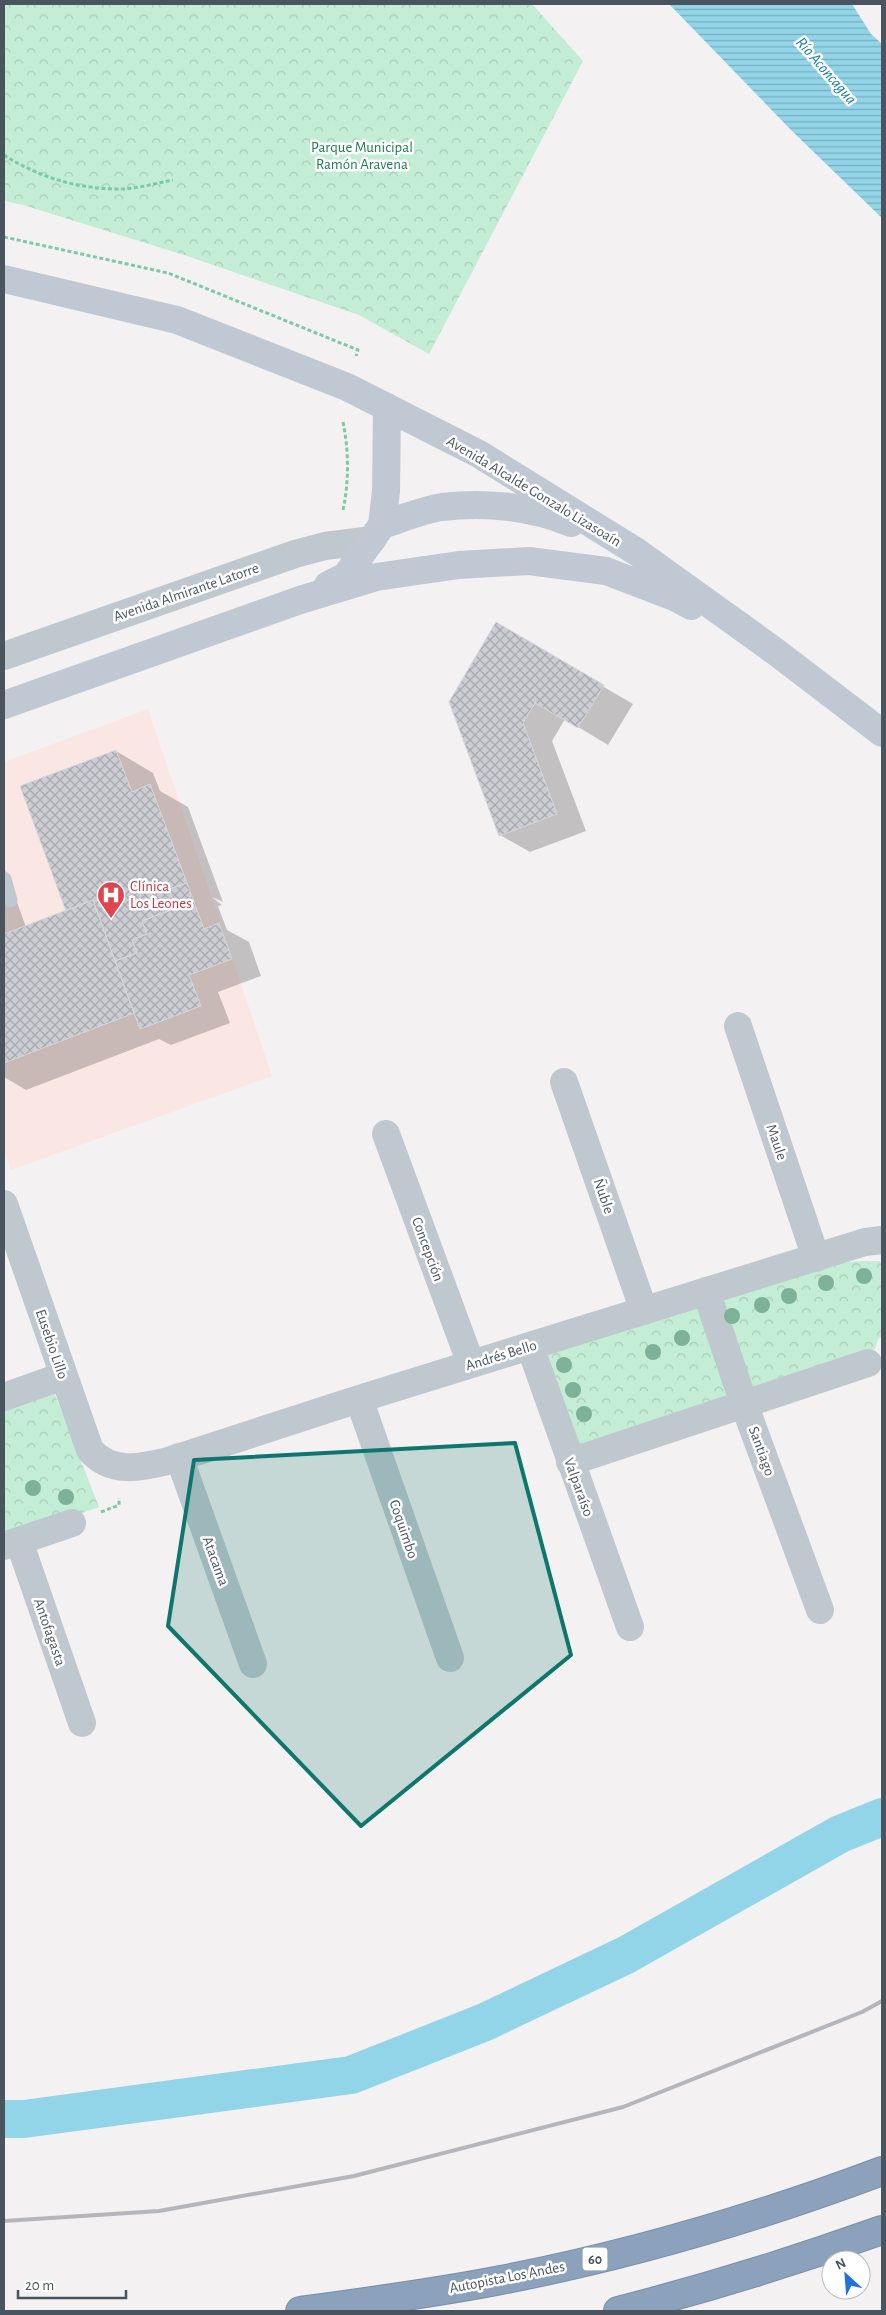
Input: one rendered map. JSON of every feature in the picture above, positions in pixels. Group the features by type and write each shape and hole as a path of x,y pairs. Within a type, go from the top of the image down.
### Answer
{"highway":[{"name":"Autopista Los Andes","path":"300,2311 397,2299 493,2282 609,2256 713,2228 816,2196 882,2171"},
{"path":"618,2311 711,2287 811,2256 882,2230"}],"street":[{"name":"Avenida Alcalde Gonzalo Lizasoaín","path":"4,280 177,320 347,387 480,454 637,552 776,652 882,733"},
{"path":"300,600 346,576 377,533 386,491 387,407"},
{"name":"Avenida Almirante Latorre","path":"4,656 295,554 377,533 441,507 502,506 551,515 637,552"},
{"path":"4,704 300,600 376,577 459,565 529,561 606,571 674,598 776,652"},
{"name":"Maule","path":"738,1026 816,1258"},
{"name":"Ñuble","path":"564,1082 644,1311"},
{"name":"Concepción","path":"386,1134 471,1364"},
{"name":"Eusebio Lillo","path":"4,1204 90,1450 108,1464 120,1467"},
{"name":"Andrés Bello","path":"120,1467 147,1466 179,1457 864,1242 882,1240"},
{"name":"Santiago","path":"706,1291 744,1404 820,1610"},
{"name":"Valparaíso","path":"530,1346 630,1627"},
{"path":"570,1462 868,1363"},
{"path":"4,1397 63,1376"},
{"name":"Coquimbo","path":"359,1399 450,1658"},
{"name":"Atacama","path":"179,1457 252,1664"},
{"path":"11,1544 72,1523"},
{"name":"Antofagasta","path":"11,1544 82,1723"}],"lane":[{"path":"4,879 10,900"}],"path":[{"path":"4,155 28,171 75,185 125,189 173,180"},
{"path":"4,237 168,273 358,350 340,410 346,438 347,491 341,518 325,546"},
{"path":"72,1523 119,1505 120,1467"}],"highlighted area":[{"path":"515,1443 571,1655 361,1826 168,1626 194,1460"}],"shaded area":[{"name":"Clínica Los Leones","path":"148,709 272,1076 11,1170 4,1150 4,762"}],"green space":[{"name":"Parque Municipal Ramón Aravena","path":"4,4 532,4 583,61 429,354 359,315 184,255 23,205 4,201"},
{"path":"880,1261 882,1267 882,1336 878,1339 875,1349 581,1449 548,1354 842,1263"},
{"path":"50,1382 99,1507 4,1540 4,1398"}],"water":[{"name":"Río Aconcagua","path":"669,4 852,4 871,34 882,44 882,218 791,130"}],"building":[{"path":"496,622 604,685 578,728 535,703 523,723 557,814 499,836 449,702"},
{"path":"116,750 132,792 150,784 187,883 169,889 176,908 142,921 147,934 132,940 137,953 115,961 93,900 66,911 20,786"},
{"path":"187,883 204,929 219,923 232,959 189,975 201,1006 140,1029 115,961 137,953 132,940 147,934 142,921 176,908 169,889"},
{"path":"93,900 134,1013 4,1063 4,934"}],"waterway":[{"path":"4,2119 24,2119 351,2075 485,2022 626,1955 840,1834 882,1817"}],"railway":[{"path":"4,2221 159,2211 354,2176 623,2107 862,2012 882,2001"}],"place":[{"name":"Clínica Los Leones","path":"111,919"}]}
